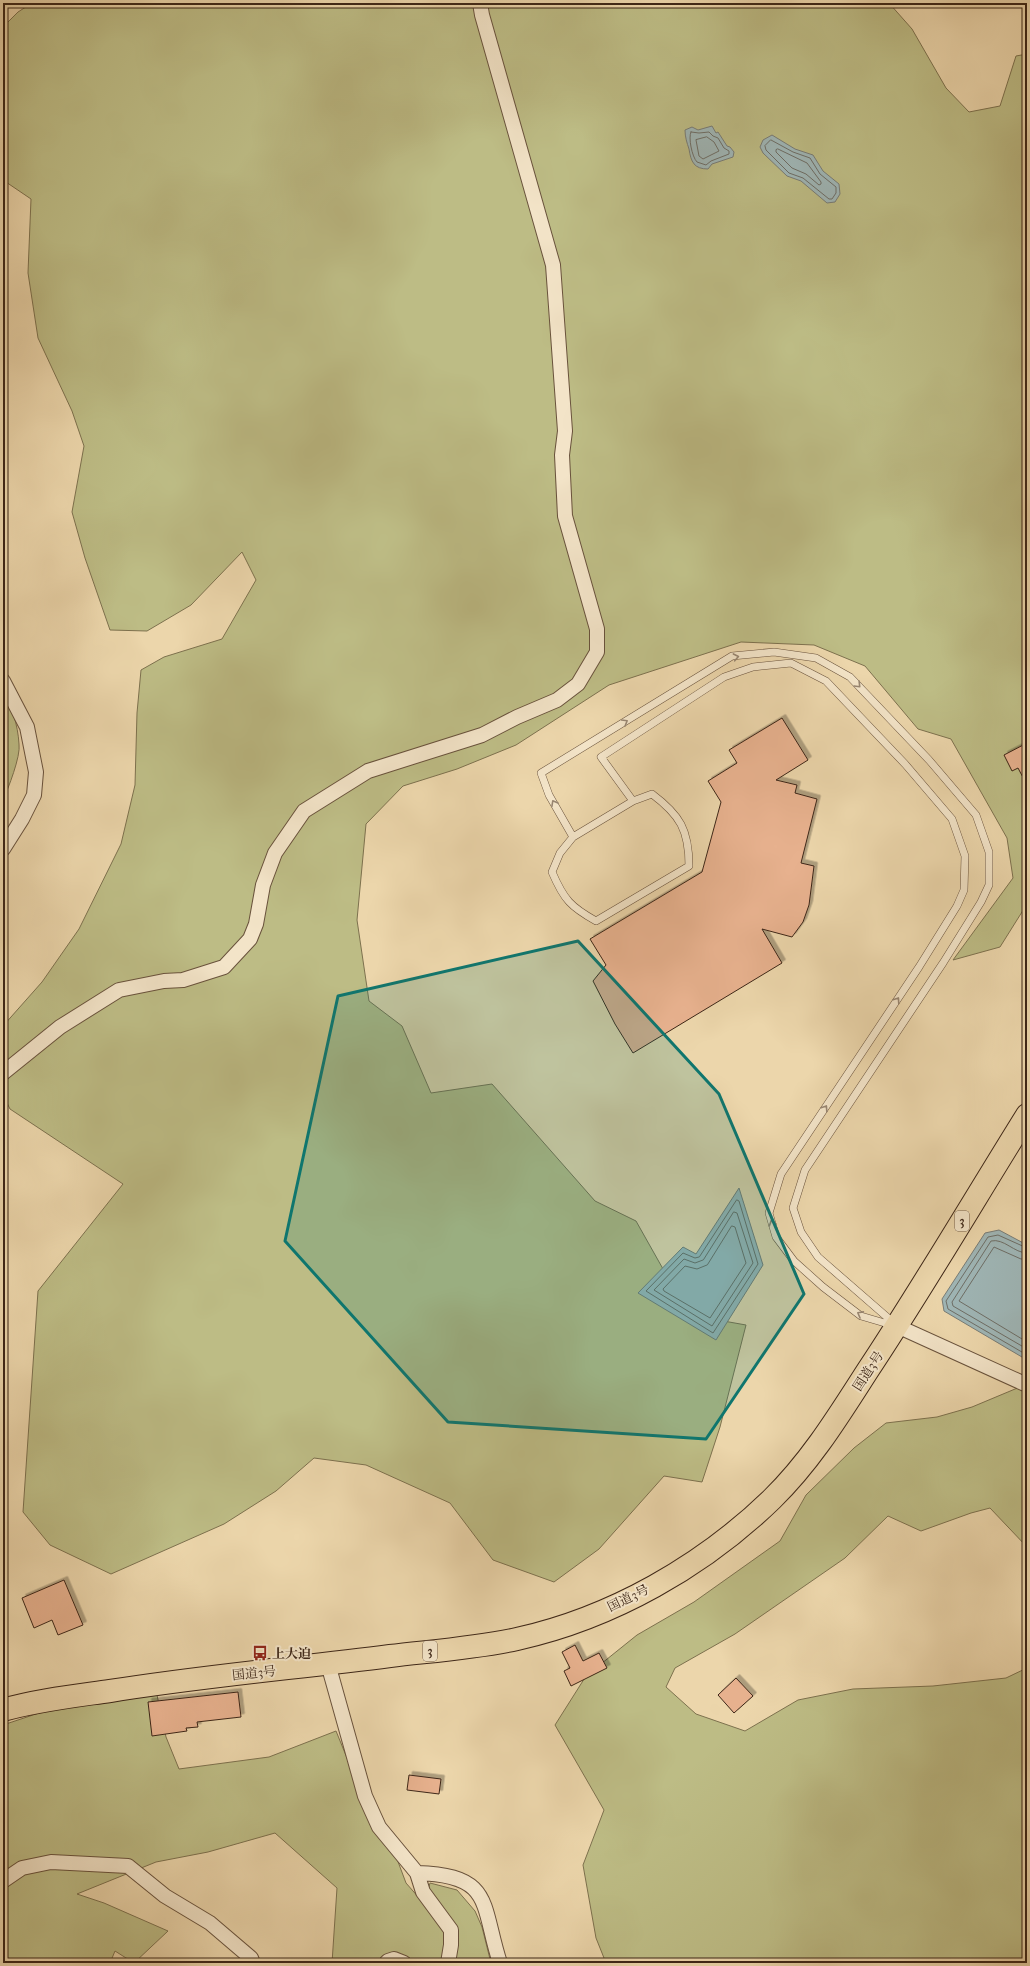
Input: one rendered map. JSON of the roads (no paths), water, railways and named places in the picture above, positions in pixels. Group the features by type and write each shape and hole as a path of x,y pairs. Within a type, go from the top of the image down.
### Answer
{"highway":[{"name":"国道3号","path":"3,1710 151,1684 328,1664 517,1639 565,1625 604,1610 646,1591 703,1556 744,1525 774,1497 804,1463 830,1429 897,1326 1027,1115"}],"street":[{"path":"3,1073 60,1028 90,1007 119,990 164,981 183,980 224,967 250,939 256,924 263,885 276,853 304,811 368,771 482,735 517,717 557,700 578,684 597,652 598,630 565,516 562,455 566,431 553,265 482,15 480,3"},
{"path":"3,681 27,727 36,772 34,795 22,819 3,849"},
{"path":"897,1326 1027,1384"},
{"path":"328,1664 365,1796 379,1827 417,1873 424,1892 451,1930 451,1945 448,1963"},
{"path":"3,1881 22,1868 51,1862 128,1866 165,1896 210,1923 251,1958 254,1963"},
{"path":"417,1873 433,1874 464,1881 476,1890 485,1905 500,1963"},
{"path":"386,1963 394,1959 404,1963"}],"lane":[{"path":"573,837 549,795 542,773 732,656 774,652 816,658 850,677 929,760 976,815 989,852 989,885 981,902 943,963 805,1170 793,1208 801,1232 818,1256 897,1326"},
{"path":"633,801 601,757 724,677 753,668 791,663 826,681 905,764 952,819 965,856 964,890 957,906 919,967 781,1174 769,1213 776,1237 794,1261 823,1287 861,1316 897,1326"},
{"path":"652,794 671,808 684,827 689,850 689,866 596,921 576,910 561,893 552,872 560,853 573,837 633,801 652,794"}],"water":[{"path":"712,126 727,146 734,152 733,157 712,164 708,169 699,168 692,161 685,130 692,127 698,130"},
{"path":"772,135 795,149 813,155 823,171 839,184 840,194 835,202 827,203 801,181 787,176 763,153 760,147 763,140"},
{"path":"739,1188 763,1265 716,1340 638,1293 683,1247 696,1254"},
{"path":"999,1230 1027,1245 1027,1360 944,1311 942,1299 985,1233"}],"place":[{"name":"上大迫","path":"260,1653"}]}
